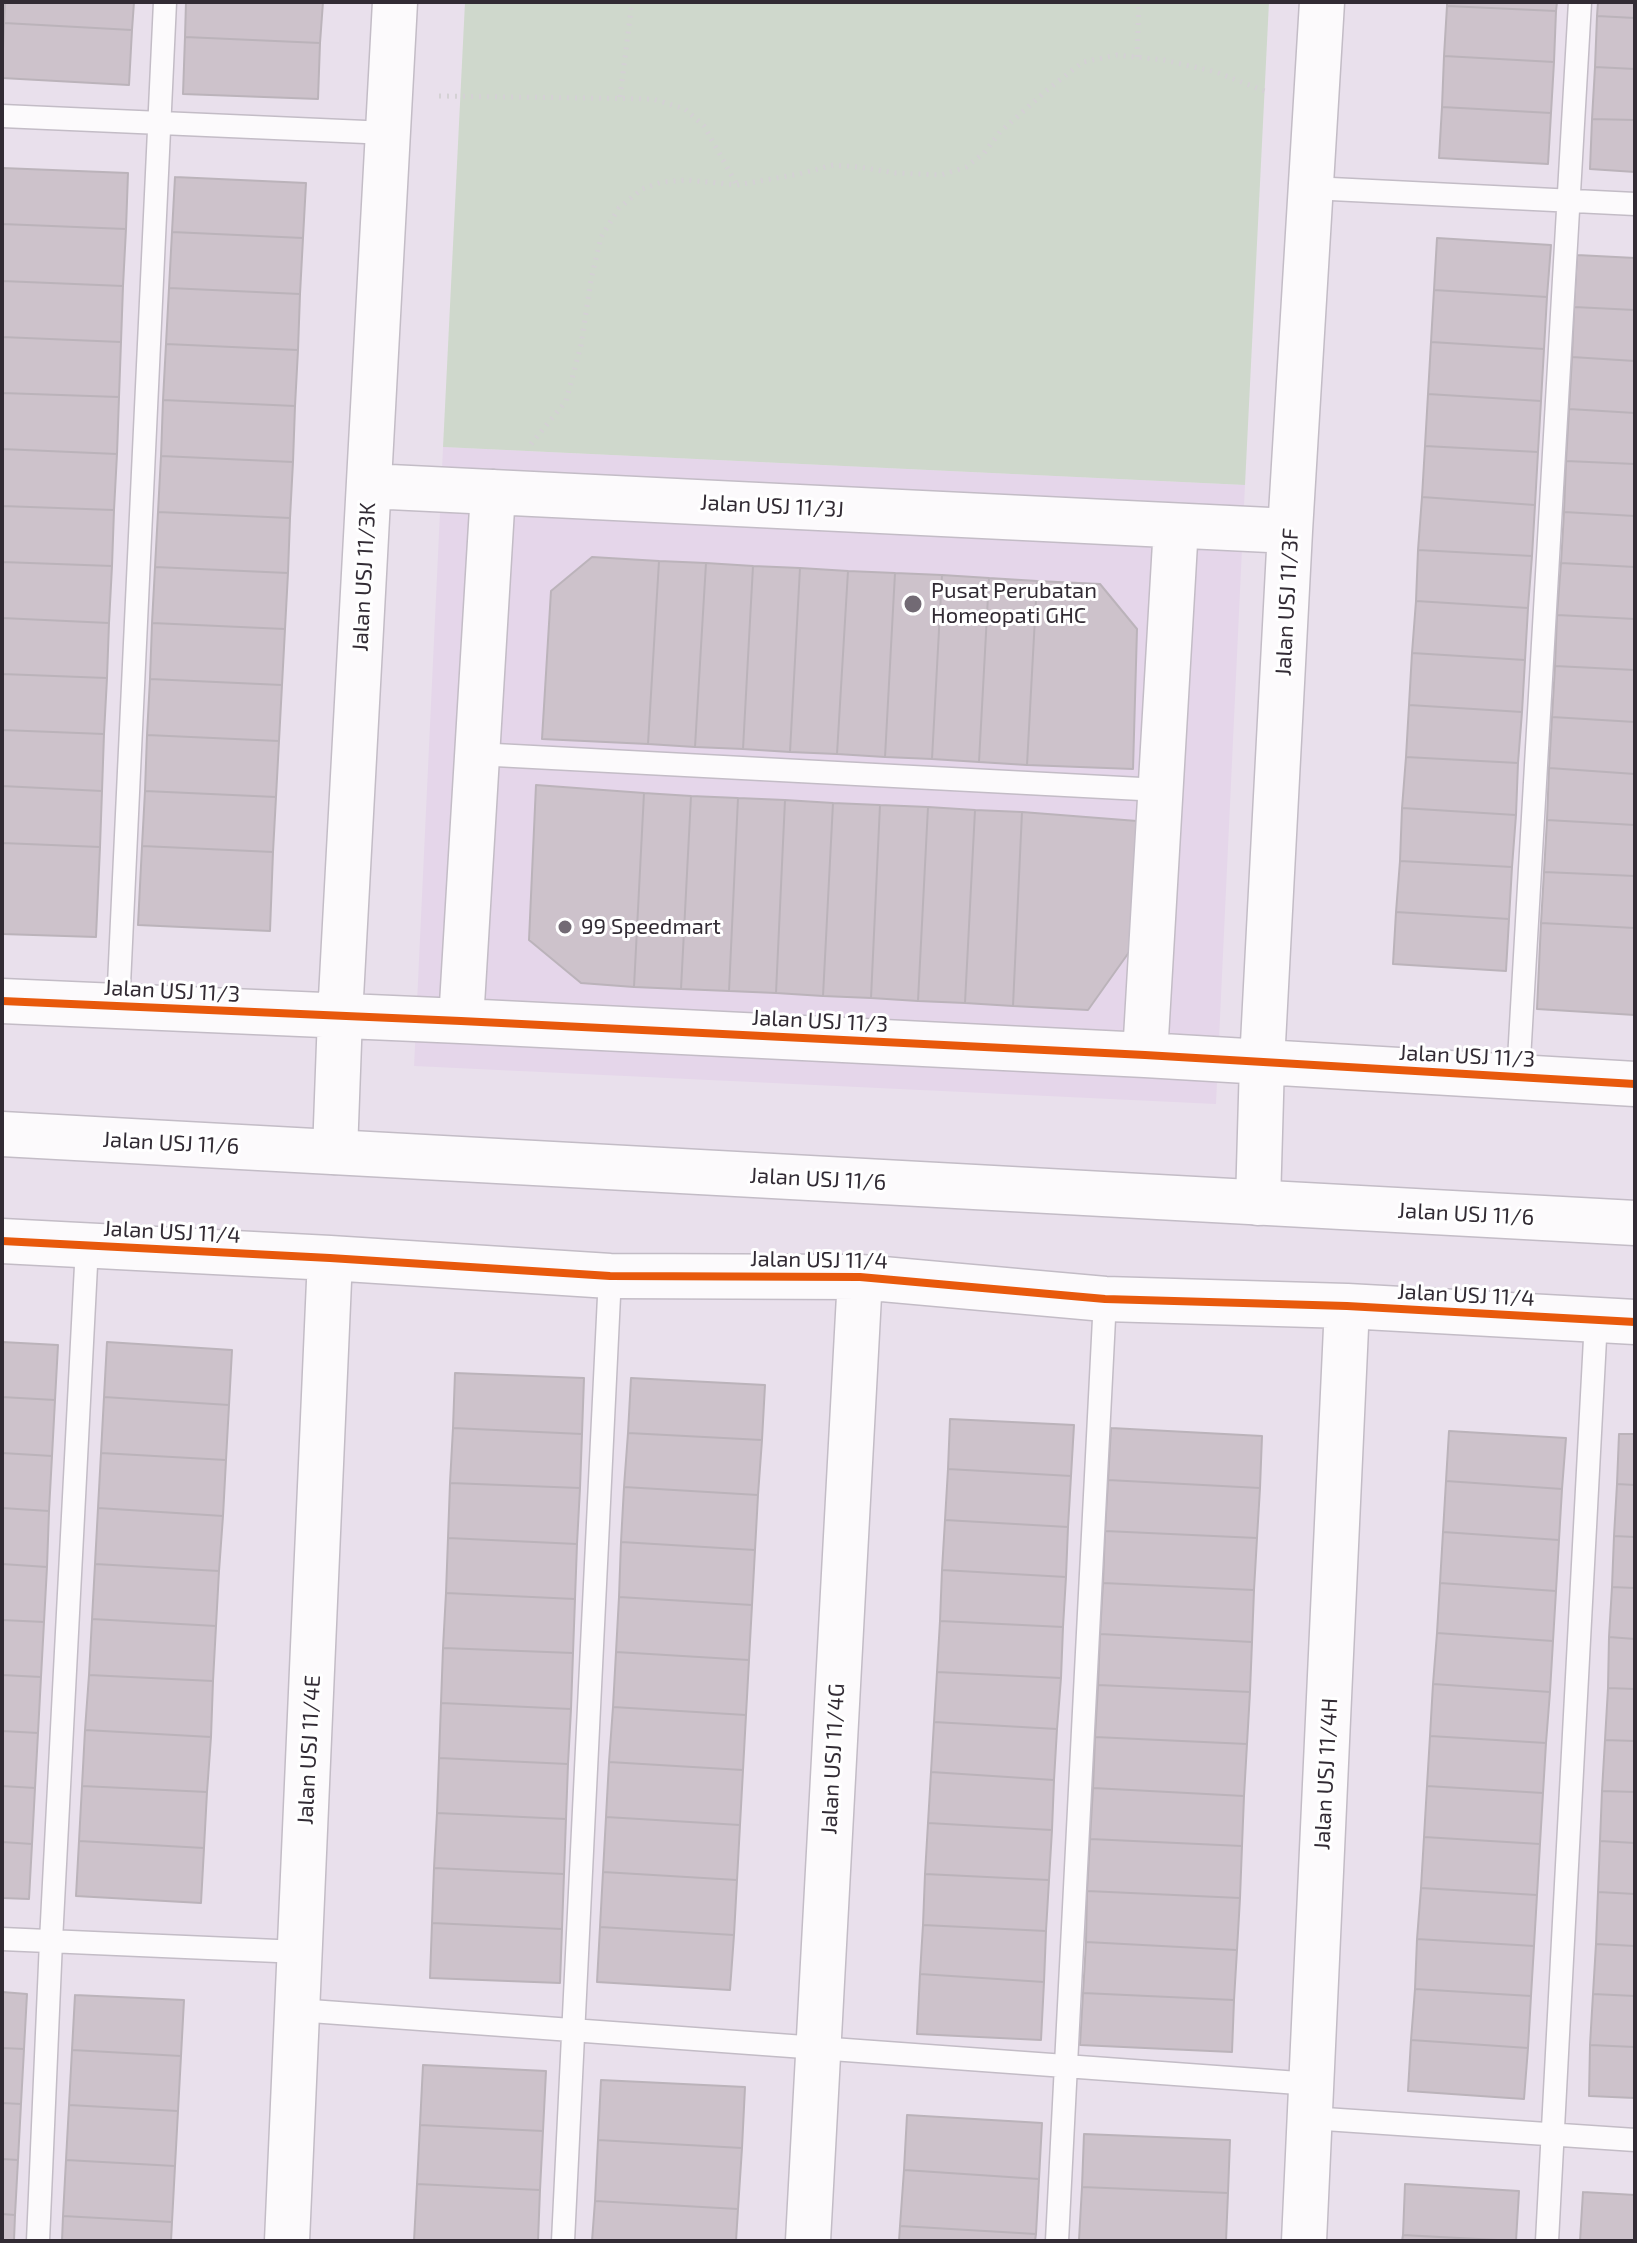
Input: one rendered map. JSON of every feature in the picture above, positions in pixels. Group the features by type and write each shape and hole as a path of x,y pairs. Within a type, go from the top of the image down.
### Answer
{"street":[{"name":"Jalan USJ 11/3K","path":"335,1152 395,2"},
{"name":"Jalan USJ 11/3F","path":"1258,1203 1262,1062 1290,531 1322,2"},
{"name":"Jalan USJ 11/3J","path":"369,486 1290,531"},
{"path":"461,1021 493,492"},
{"path":"1145,1055 1176,526"},
{"name":"Jalan USJ 11/3","path":"2,1001 1145,1055 1635,1084"},
{"name":"Jalan USJ 11/6","path":"2,1134 1635,1223"},
{"name":"Jalan USJ 11/4","path":"2,1241 610,1276 860,1277 1105,1299 1347,1306 1616,1321"},
{"name":"Jalan USJ 11/4E","path":"287,2241 330,1258"},
{"name":"Jalan USJ 11/4G","path":"808,2241 860,1277"},
{"name":"Jalan USJ 11/4H","path":"1304,2241 1347,1306"}],"lane":[{"path":"118,1006 165,2"},
{"path":"1518,1077 1580,2"},
{"path":"2,116 159,122 389,114"},
{"path":"1311,188 1635,204"},
{"path":"476,754 1160,790"},
{"path":"38,2241 87,1246"},
{"path":"563,2241 610,1276"},
{"path":"1057,2241 1105,1299"},
{"path":"1547,2241 1552,2135 1616,1321"},
{"path":"2,1939 300,1952"},
{"path":"297,2010 1066,2066 1552,2135 1635,2140"}],"path":[{"path":"620,97 632,2"},
{"path":"1137,57 1139,2"},
{"path":"493,492 566,401 581,345 601,237 619,208 642,189 662,182 688,180 737,185 833,165 941,175 966,167 984,153 1000,132 1083,62 1117,55 1164,60 1216,72 1264,92 1316,96"},
{"path":"389,114 620,97 653,99 685,109 704,126 737,185"}],"shaded area":[{"path":"465,2 1269,2 1245,485 443,447"},
{"path":"443,447 1245,485 1216,1104 414,1066"}],"building":[{"path":"5,2 134,2 132,30 4,23"},
{"path":"186,2 323,2 320,43 185,37"},
{"path":"1447,2 1557,2 1556,11 1447,6"},
{"path":"1598,2 1635,2 1635,18 1597,16"},
{"path":"1447,6 1556,11 1554,62 1444,56"},
{"path":"1597,16 1635,18 1635,69 1595,67"},
{"path":"4,23 132,30 129,85 2,78"},
{"path":"185,37 320,43 318,99 183,94"},
{"path":"1444,56 1554,62 1551,113 1442,107"},
{"path":"1595,67 1635,69 1635,120 1592,119"},
{"path":"1442,107 1551,113 1548,164 1439,158"},
{"path":"1592,119 1635,120 1635,172 1590,169"},
{"path":"2,168 128,173 126,229 2,224"},
{"path":"175,177 306,183 303,238 172,232"},
{"path":"2,224 126,229 123,286 2,281"},
{"path":"172,232 303,238 300,294 169,288"},
{"path":"1437,238 1551,245 1547,297 1434,290"},
{"path":"1577,255 1635,258 1635,310 1574,307"},
{"path":"2,281 123,286 121,342 2,337"},
{"path":"169,288 300,294 298,350 166,344"},
{"path":"1434,290 1547,297 1544,349 1431,342"},
{"path":"1574,307 1635,310 1635,361 1572,357"},
{"path":"2,337 121,342 119,397 2,393"},
{"path":"1431,342 1544,349 1541,401 1428,394"},
{"path":"166,344 298,350 295,406 163,400"},
{"path":"1572,357 1635,361 1635,413 1569,409"},
{"path":"2,393 119,397 117,454 2,449"},
{"path":"1428,394 1541,401 1538,452 1425,446"},
{"path":"163,400 295,406 293,462 161,456"},
{"path":"1569,409 1635,413 1635,464 1566,461"},
{"path":"1425,446 1538,452 1535,505 1422,497"},
{"path":"2,449 117,454 114,510 2,506"},
{"path":"161,456 293,462 290,518 158,512"},
{"path":"1566,461 1635,464 1635,516 1564,512"},
{"path":"1422,497 1535,505 1532,556 1418,550"},
{"path":"2,506 114,510 112,566 2,562"},
{"path":"158,512 290,518 288,573 155,567"},
{"path":"1564,512 1635,516 1635,567 1561,563"},
{"path":"1418,550 1532,556 1528,608 1416,601"},
{"path":"592,557 659,561 648,744 542,739 551,591"},
{"path":"659,561 706,563 695,747 648,744"},
{"path":"2,562 112,566 109,623 2,618"},
{"path":"706,563 753,566 743,749 695,747"},
{"path":"1561,563 1635,567 1635,619 1557,615"},
{"path":"753,566 800,568 790,752 743,749"},
{"path":"155,567 288,573 285,629 152,623"},
{"path":"800,568 848,571 837,754 790,752"},
{"path":"848,571 895,573 885,757 837,754"},
{"path":"895,573 942,575 932,759 885,757"},
{"path":"942,575 989,578 979,762 932,759"},
{"path":"989,578 1037,581 1027,765 979,762"},
{"path":"1037,581 1100,584 1137,629 1133,769 1027,765"},
{"path":"1416,601 1528,608 1525,660 1412,653"},
{"path":"1557,615 1635,619 1635,670 1555,666"},
{"path":"2,618 109,623 107,678 2,674"},
{"path":"152,623 285,629 282,685 150,679"},
{"path":"1412,653 1525,660 1522,712 1409,705"},
{"path":"1555,666 1635,670 1635,722 1552,717"},
{"path":"2,674 107,678 104,734 2,730"},
{"path":"150,679 282,685 279,741 147,735"},
{"path":"1409,705 1522,712 1518,763 1406,757"},
{"path":"1552,717 1635,722 1635,774 1549,768"},
{"path":"2,730 104,734 102,791 2,786"},
{"path":"147,735 279,741 276,797 145,791"},
{"path":"1406,757 1518,763 1516,815 1402,808"},
{"path":"1549,768 1635,774 1635,825 1547,820"},
{"path":"536,785 644,793 634,987 581,983 529,940"},
{"path":"2,786 102,791 100,847 2,843"},
{"path":"145,791 276,797 273,852 142,846"},
{"path":"644,793 691,796 681,989 634,987"},
{"path":"691,796 738,798 729,991 681,989"},
{"path":"738,798 785,800 776,993 729,991"},
{"path":"785,800 833,803 823,996 776,993"},
{"path":"833,803 880,805 871,998 823,996"},
{"path":"880,805 928,807 918,1001 871,998"},
{"path":"928,807 975,810 965,1003 918,1001"},
{"path":"1402,808 1516,815 1512,867 1400,861"},
{"path":"975,810 1022,812 1013,1006 965,1003"},
{"path":"1022,812 1137,821 1132,948 1088,1010 1013,1006"},
{"path":"1547,820 1635,825 1635,876 1544,872"},
{"path":"2,843 100,847 96,937 2,934"},
{"path":"142,846 273,852 270,931 138,925"},
{"path":"1400,861 1512,867 1509,919 1396,912"},
{"path":"1544,872 1635,876 1635,928 1541,923"},
{"path":"1396,912 1509,919 1506,971 1393,964"},
{"path":"1541,923 1635,928 1635,1015 1537,1009"},
{"path":"2,1342 58,1345 55,1400 2,1397"},
{"path":"107,1342 232,1350 229,1405 104,1397"},
{"path":"455,1373 584,1378 582,1434 453,1428"},
{"path":"631,1378 765,1385 762,1440 628,1433"},
{"path":"2,1397 55,1400 52,1456 2,1453"},
{"path":"104,1397 229,1405 226,1460 101,1453"},
{"path":"950,1419 1074,1425 1071,1476 948,1469"},
{"path":"453,1428 582,1434 580,1488 450,1483"},
{"path":"1111,1428 1262,1436 1260,1488 1108,1480"},
{"path":"1449,1431 1566,1438 1562,1489 1446,1481"},
{"path":"628,1433 762,1440 758,1495 624,1487"},
{"path":"1619,1434 1635,1434 1635,1485 1617,1484"},
{"path":"2,1453 52,1456 49,1511 2,1508"},
{"path":"101,1453 226,1460 223,1516 98,1508"},
{"path":"948,1469 1071,1476 1068,1527 945,1520"},
{"path":"1108,1480 1260,1488 1257,1538 1105,1531"},
{"path":"1446,1481 1562,1489 1559,1540 1443,1532"},
{"path":"450,1483 580,1488 577,1544 448,1538"},
{"path":"1617,1484 1635,1485 1635,1537 1614,1536"},
{"path":"624,1487 758,1495 755,1550 621,1542"},
{"path":"2,1508 49,1511 47,1567 2,1564"},
{"path":"98,1508 223,1516 219,1571 95,1564"},
{"path":"945,1520 1068,1527 1066,1577 942,1570"},
{"path":"1105,1531 1257,1538 1254,1590 1103,1583"},
{"path":"1443,1532 1559,1540 1556,1591 1440,1583"},
{"path":"1614,1536 1635,1537 1635,1588 1612,1587"},
{"path":"448,1538 577,1544 575,1599 446,1593"},
{"path":"621,1542 755,1550 752,1605 619,1597"},
{"path":"2,1564 47,1567 44,1622 2,1620"},
{"path":"95,1564 219,1571 216,1626 92,1619"},
{"path":"942,1570 1066,1577 1063,1627 940,1621"},
{"path":"1103,1583 1254,1590 1252,1642 1100,1634"},
{"path":"1440,1583 1556,1591 1553,1641 1437,1633"},
{"path":"1612,1587 1635,1588 1635,1639 1609,1637"},
{"path":"446,1593 575,1599 573,1653 443,1648"},
{"path":"619,1597 752,1605 749,1660 616,1652"},
{"path":"92,1619 216,1626 213,1681 89,1675"},
{"path":"2,1620 44,1622 41,1677 2,1675"},
{"path":"940,1621 1063,1627 1061,1678 937,1672"},
{"path":"1437,1633 1553,1641 1550,1692 1433,1684"},
{"path":"1100,1634 1252,1642 1250,1692 1098,1685"},
{"path":"1609,1637 1635,1639 1635,1689 1608,1688"},
{"path":"443,1648 573,1653 571,1709 441,1703"},
{"path":"616,1652 749,1660 746,1715 613,1707"},
{"path":"937,1672 1061,1678 1057,1729 934,1722"},
{"path":"2,1675 41,1677 38,1733 2,1731"},
{"path":"89,1675 213,1681 211,1737 85,1730"},
{"path":"1433,1684 1550,1692 1546,1743 1430,1736"},
{"path":"1098,1685 1250,1692 1247,1744 1095,1737"},
{"path":"1608,1688 1635,1689 1635,1741 1605,1740"},
{"path":"441,1703 571,1709 568,1764 439,1758"},
{"path":"613,1707 746,1715 743,1770 609,1762"},
{"path":"934,1722 1057,1729 1054,1780 931,1772"},
{"path":"85,1730 211,1737 207,1792 82,1786"},
{"path":"2,1731 38,1733 35,1788 2,1786"},
{"path":"1430,1736 1546,1743 1543,1793 1427,1786"},
{"path":"1095,1737 1247,1744 1244,1796 1093,1788"},
{"path":"1605,1740 1635,1741 1635,1792 1602,1791"},
{"path":"439,1758 568,1764 566,1819 437,1813"},
{"path":"609,1762 743,1770 740,1825 606,1817"},
{"path":"931,1772 1054,1780 1052,1830 928,1823"},
{"path":"2,1786 35,1788 32,1844 2,1842"},
{"path":"82,1786 207,1792 204,1848 79,1841"},
{"path":"1427,1786 1543,1793 1540,1844 1424,1837"},
{"path":"1093,1788 1244,1796 1242,1846 1090,1839"},
{"path":"1602,1791 1635,1792 1635,1843 1600,1841"},
{"path":"437,1813 566,1819 564,1874 434,1868"},
{"path":"606,1817 740,1825 737,1880 603,1872"},
{"path":"928,1823 1052,1830 1049,1880 925,1874"},
{"path":"1424,1837 1540,1844 1537,1895 1421,1888"},
{"path":"1090,1839 1242,1846 1240,1898 1087,1891"},
{"path":"79,1841 204,1848 201,1903 76,1896"},
{"path":"1600,1841 1635,1843 1635,1894 1598,1892"},
{"path":"2,1842 32,1844 29,1899 2,1898"},
{"path":"434,1868 564,1874 562,1929 432,1923"},
{"path":"603,1872 737,1880 734,1935 600,1927"},
{"path":"925,1874 1049,1880 1046,1931 923,1925"},
{"path":"1421,1888 1537,1895 1534,1946 1417,1939"},
{"path":"1087,1891 1240,1898 1237,1950 1086,1942"},
{"path":"1598,1892 1635,1894 1635,1946 1596,1944"},
{"path":"432,1923 562,1929 560,1983 430,1978"},
{"path":"923,1925 1046,1931 1044,1982 920,1974"},
{"path":"600,1927 734,1935 730,1990 597,1982"},
{"path":"1417,1939 1534,1946 1531,1996 1415,1989"},
{"path":"1086,1942 1237,1950 1234,2000 1083,1993"},
{"path":"1596,1944 1635,1946 1635,1996 1593,1994"},
{"path":"920,1974 1044,1982 1041,2040 917,2034"},
{"path":"1415,1989 1531,1996 1528,2048 1411,2040"},
{"path":"2,1992 27,1994 24,2049 2,2048"},
{"path":"1083,1993 1234,2000 1232,2052 1080,2045"},
{"path":"1593,1994 1635,1996 1635,2047 1590,2045"},
{"path":"75,1995 184,2000 181,2056 72,2050"},
{"path":"1411,2040 1528,2048 1524,2099 1408,2091"},
{"path":"1590,2045 1635,2047 1635,2098 1589,2096"},
{"path":"2,2048 24,2049 21,2104 2,2103"},
{"path":"72,2050 181,2056 178,2111 69,2105"},
{"path":"423,2065 546,2071 543,2131 420,2125"},
{"path":"601,2080 745,2087 742,2148 598,2140"},
{"path":"2,2103 21,2104 18,2160 2,2159"},
{"path":"69,2105 178,2111 175,2166 66,2160"},
{"path":"907,2115 1042,2123 1039,2179 904,2170"},
{"path":"420,2125 543,2131 540,2190 417,2184"},
{"path":"1084,2134 1230,2140 1228,2193 1082,2187"},
{"path":"598,2140 742,2148 738,2209 595,2201"},
{"path":"2,2159 18,2160 15,2215 2,2214"},
{"path":"66,2160 175,2166 172,2222 63,2216"},
{"path":"904,2170 1039,2179 1036,2234 900,2226"},
{"path":"417,2184 540,2190 538,2241 414,2241"},
{"path":"1405,2184 1519,2191 1516,2241 1403,2235"},
{"path":"1082,2187 1228,2193 1226,2241 1079,2240"},
{"path":"1583,2192 1635,2195 1635,2241 1580,2241"},
{"path":"595,2201 738,2209 736,2241 592,2241"},
{"path":"2,2214 15,2215 14,2241 2,2241"},
{"path":"63,2216 172,2222 171,2241 62,2241"},
{"path":"900,2226 1036,2234 1035,2241 899,2241"},
{"path":"1403,2235 1509,2241 1402,2241"}],"cycle path":[{"path":"2,1001 1145,1055 1635,1084"},
{"path":"2,1241 610,1276 860,1277 1105,1299 1347,1306 1635,1322"}],"place":[{"name":"Pusat Perubatan Homeopati GHC","path":"913,604"},
{"name":"99 Speedmart","path":"565,927"}]}
